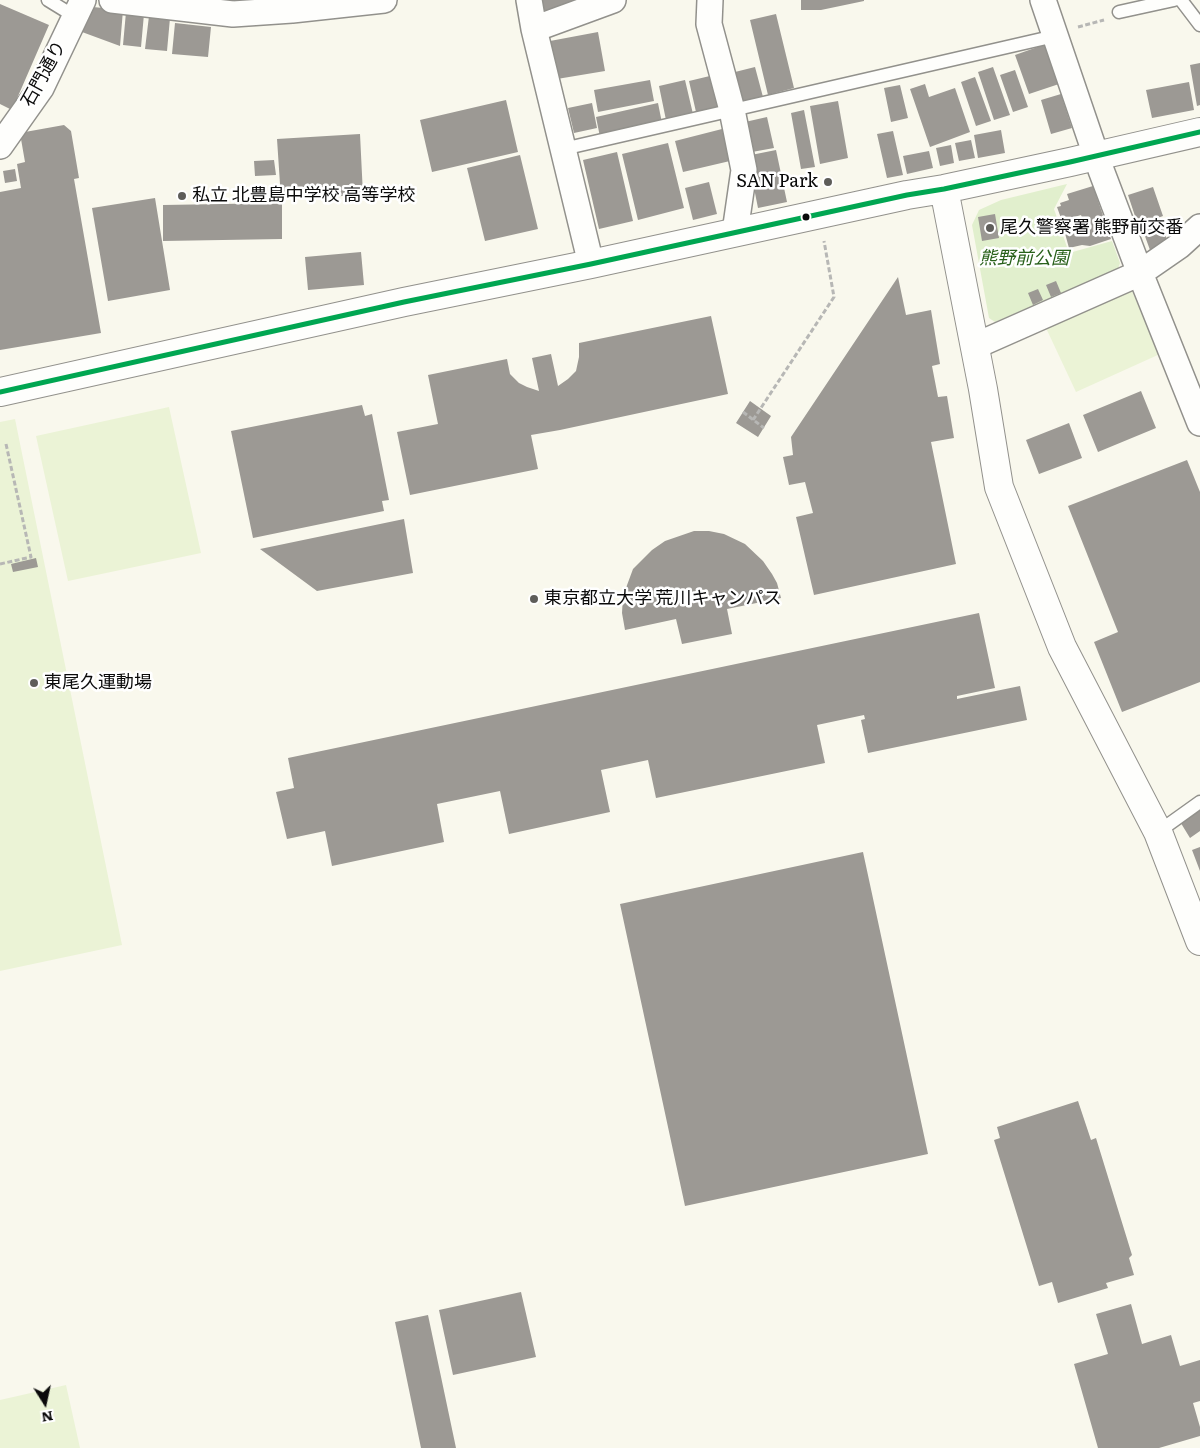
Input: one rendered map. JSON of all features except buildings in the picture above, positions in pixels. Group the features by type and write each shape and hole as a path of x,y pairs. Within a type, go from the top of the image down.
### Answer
{"street":[{"path":"112,0 233,14 300,4 384,0"},
{"path":"529,0 534,29 591,264"},
{"path":"534,29 613,0"},
{"path":"710,0 709,24 732,110 744,170 735,232"},
{"path":"1043,0 1096,156 1200,423"},
{"name":"石門通り","path":"0,146 41,88 79,8"},
{"path":"0,392 404,302 591,264 907,195 944,189 1200,132"},
{"path":"944,189 1000,487 1062,647 1158,832 1200,941"},
{"path":"974,346 1140,273 1179,246 1200,227"}],"lane":[{"path":"48,0 79,8"},
{"path":"1119,12 1174,0"},
{"path":"1181,0 1200,24"},
{"path":"563,149 1055,36"},
{"path":"1158,832 1200,802"}],"path":[{"path":"1055,36 1068,29 1114,17 1119,12"},
{"path":"753,420 834,297 823,239"},
{"path":"742,412 764,428"},
{"path":"0,564 30,557 6,444"}],"green space":[{"name":"熊野前公園","path":"1067,184 1054,209 1069,253 1112,241 1120,263 1118,269 995,322 989,318 972,225 979,210 1001,200"},
{"path":"1131,289 1160,354 1076,392 1046,328"},
{"path":"169,407 201,553 68,581 36,436"},
{"name":"東尾久運動場","path":"15,419 122,945 0,971 0,422"},
{"path":"66,1385 80,1448 0,1448 0,1400"}],"transit line":[{"path":"0,392 404,302 591,264 907,195 944,189 1200,132"}],"place":[{"name":"SAN Park","path":"828,182"},
{"name":"私立 北豊島中学校 高等学校","path":"182,196"},
{"name":"尾久警察署 熊野前交番","path":"990,228"},
{"name":"東京都立大学 荒川キャンパス","path":"534,599"},
{"name":"東尾久運動場","path":"34,683"}]}
